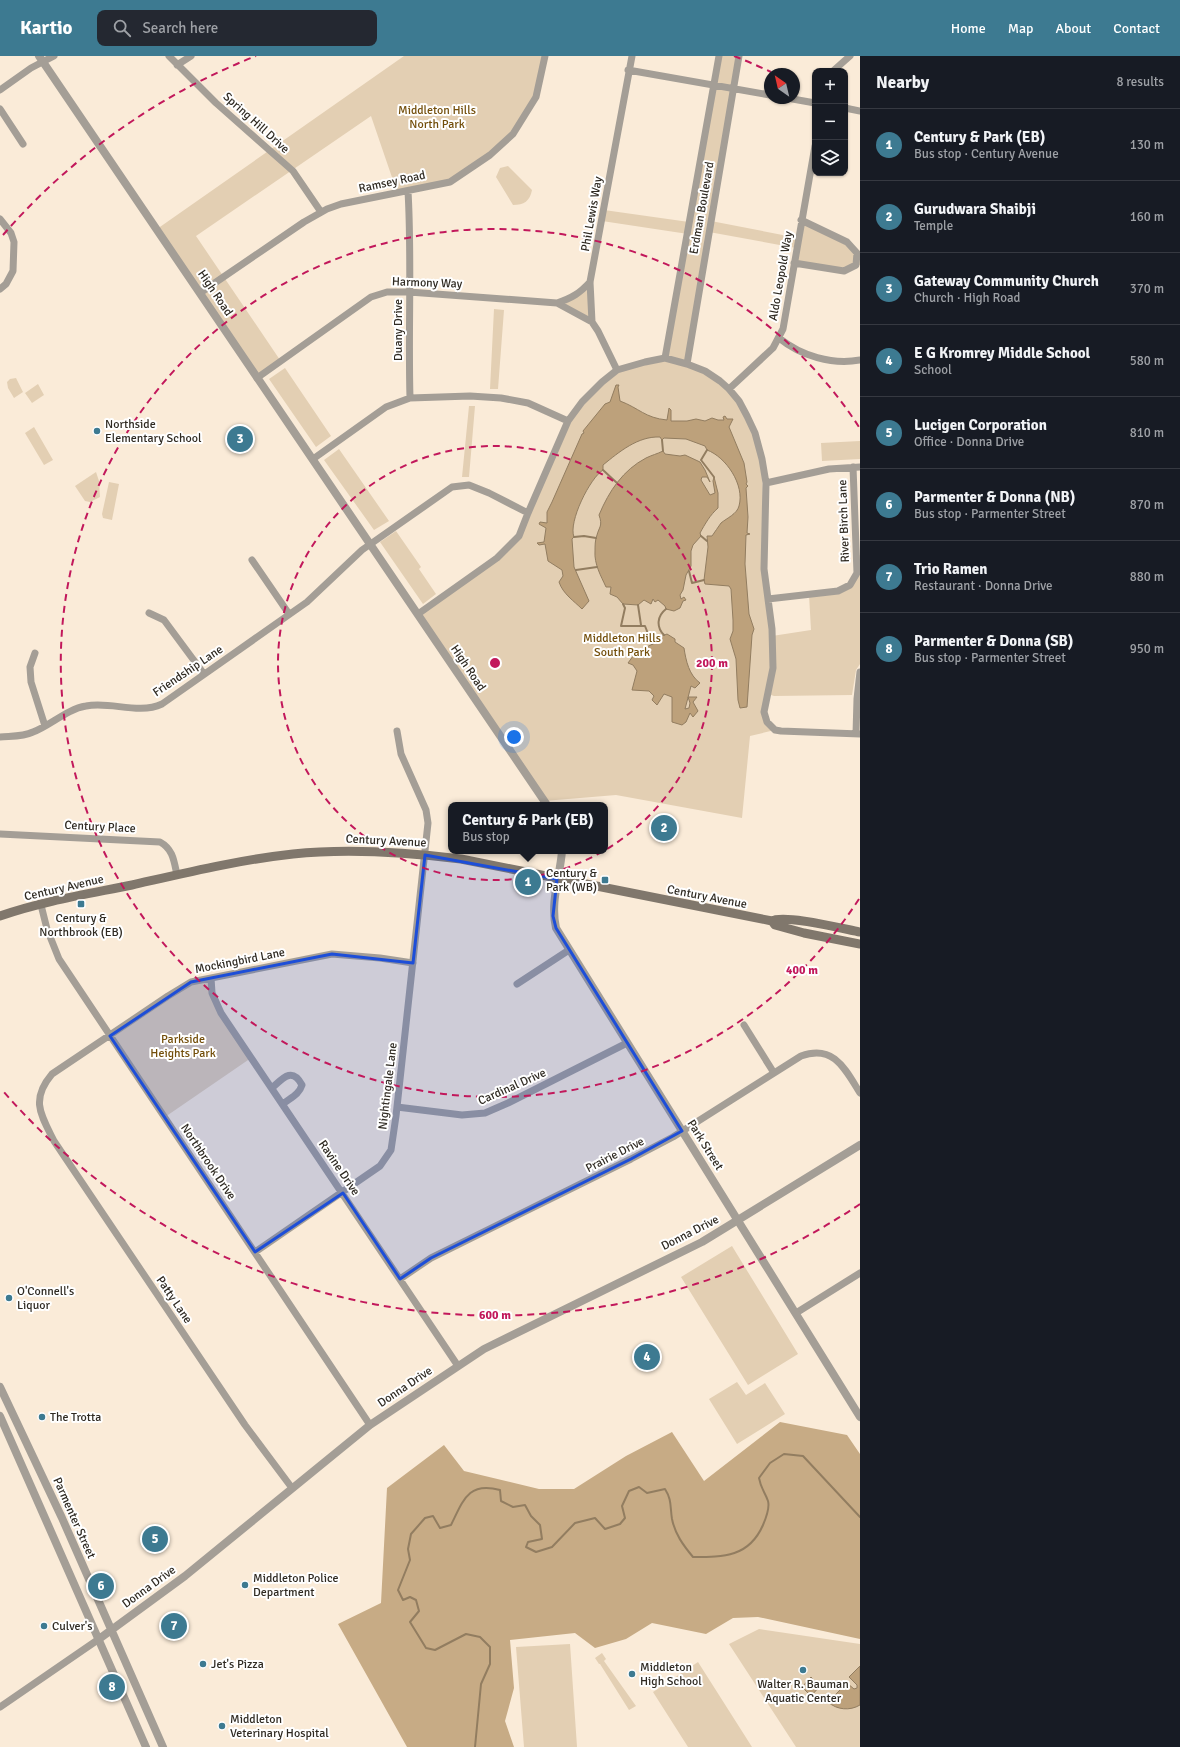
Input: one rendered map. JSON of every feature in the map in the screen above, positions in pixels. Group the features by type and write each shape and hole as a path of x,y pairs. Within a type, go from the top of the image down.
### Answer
{"main road":[{"name":"Century Avenue","path":"0,916 41,904 256,859 318,852 365,851 461,859 772,921 775,919 790,920 860,932"},
{"name":"Century Avenue","path":"772,921 774,925 804,933 860,944"}],"street":[{"path":"0,90 41,59 54,56"},
{"name":"Spring Hill Drive","path":"169,56 216,103 293,171 321,212"},
{"path":"177,65 192,56"},
{"name":"Ramsey Road","path":"200,293 294,228 321,212 341,204 450,182 490,155 513,134 536,97 544,56"},
{"name":"Phil Lewis Way","path":"617,370 592,322 590,282 628,70 632,56"},
{"name":"Erdman Boulevard","path":"665,358 719,56"},
{"name":"Erdman Boulevard","path":"687,364 739,56"},
{"path":"836,68 850,56"},
{"name":"High Road","path":"41,59 545,802"},
{"path":"628,70 764,94"},
{"path":"800,100 812,102"},
{"path":"0,109 23,144"},
{"path":"848,109 860,111"},
{"name":"Aldo Leopold Way","path":"729,389 773,348 783,329 812,162"},
{"name":"Duany Drive","path":"408,191 410,244 410,398"},
{"path":"0,219 10,233 14,242 13,271 6,284 0,289"},
{"path":"794,263 844,270 856,265 858,253 847,242 801,220"},
{"path":"557,303 582,292 590,282"},
{"name":"Harmony Way","path":"257,378 371,297 387,292 409,292 557,303 592,322"},
{"path":"779,338 799,351 822,359 850,362 860,360"},
{"path":"418,614 498,558 519,536 568,421 582,402 602,382 617,370 665,358 705,371 720,380 739,401 755,433 762,459 766,483 764,569 772,629 773,668 764,712 767,722 775,730 781,731 858,734 857,700 860,672"},
{"path":"313,459 386,407 410,398 470,396 501,398 528,403 568,421"},
{"path":"766,483 830,469 857,467"},
{"name":"River Birch Lane","path":"768,599 838,591 850,584 857,573 857,467"},
{"path":"370,544 452,488 462,485 469,485 489,493 528,513"},
{"name":"Friendship Lane","path":"0,736 17,736 33,733 70,712 85,706 94,705 150,708 157,706 307,602 370,544"},
{"path":"252,560 289,614"},
{"path":"149,613 164,620 204,674"},
{"path":"35,653 30,667 32,682 45,726"},
{"name":"Nightingale Lane","path":"255,1252 343,1193 380,1166 391,1150 428,823 426,810 401,754 397,731"},
{"name":"Century Place","path":"0,834 160,842 169,848 177,875"},
{"path":"557,879 561,854"},
{"name":"Park Street","path":"557,879 553,916 556,928 626,1043 860,1417"},
{"name":"Northbrook Drive","path":"41,904 47,929 59,959 370,1425"},
{"path":"517,984 569,950"},
{"name":"Mockingbird Lane","path":"44,1121 40,1112 39,1103 42,1090 52,1074 188,983 332,954 380,958 413,963"},
{"name":"Ravine Drive","path":"210,978 212,993 221,1013 458,1366"},
{"path":"744,1025 774,1073"},
{"name":"Cardinal Drive","path":"397,1107 462,1115 485,1113 515,1100 626,1043"},
{"name":"Prairie Drive","path":"400,1279 431,1258 631,1160 682,1131 806,1054 819,1053 830,1055 836,1059 845,1068 860,1093"},
{"path":"272,1088 289,1075 297,1077 302,1085 300,1090 283,1104"},
{"name":"Patty Lane","path":"44,1121 54,1141 241,1419 292,1488"},
{"name":"Donna Drive","path":"0,1707 99,1639 185,1576 370,1425 484,1348 702,1242 860,1145"},
{"path":"796,1313 860,1273"},
{"name":"Parmenter Street","path":"0,1387 62,1518 163,1747"},
{"path":"0,1416 146,1747"}],"highlighted area":[{"path":"425,855 557,879 553,916 556,928 682,1131 631,1159 431,1258 400,1279 343,1193 255,1252 110,1036 191,982 332,954 413,963"}],"green space":[{"name":"Middleton Hills North Park","path":"404,56 545,56 536,97 513,134 450,182 397,192 371,116 196,236 280,360 257,378 157,229"},
{"name":"Middleton Hills South Park","path":"719,56 739,56 711,221 798,238 801,220 860,253 860,265 856,265 844,271 794,263 796,248 709,232 687,364 705,371 739,401 762,459 764,569 772,636 811,630 809,595 850,585 857,573 856,556 860,555 860,664 856,670 852,695 774,696 768,694 764,712 775,730 750,736 742,818 616,795 544,801 418,614 443,598 519,536 568,421 617,370 665,358 688,234 602,221 604,210 689,222"},
{"path":"508,166 532,190 530,197 526,202 513,205 496,177 500,168"},
{"path":"590,282 592,322 557,303"},
{"path":"494,309 504,310 498,389 490,389"},
{"path":"285,368 331,436 316,447 269,379"},
{"path":"16,378 23,392 14,398 8,388 7,382 10,379"},
{"path":"38,384 44,395 32,403 25,393"},
{"path":"469,406 475,406 469,477 462,477"},
{"path":"34,427 53,460 44,465 25,433"},
{"path":"860,441 860,459 822,461 821,443"},
{"path":"339,449 389,521 374,530 324,460"},
{"path":"96,472 99,481 100,497 90,502 85,501 75,486"},
{"path":"109,482 119,484 112,520 103,518 102,514"},
{"path":"396,531 421,567 419,569 436,594 423,604 380,542"},
{"name":"Parkside Heights Park","path":"211,978 212,993 251,1058 165,1117 110,1036 188,983"},
{"path":"732,1246 798,1354 748,1385 681,1277"},
{"path":"737,1382 746,1395 765,1383 785,1414 737,1444 709,1399"},
{"name":"Walter R. Bauman Aquatic Center","path":"759,1629 860,1644 860,1747 796,1747 729,1644"},
{"path":"570,1644 577,1747 524,1747 516,1647"},
{"path":"602,1653 606,1659 604,1661 636,1706 629,1710 595,1658"},
{"path":"698,1662 752,1747 688,1747 653,1692"}],"shaded area":[{"path":"616,385 619,385 620,401 647,415 659,419 667,420 669,408 671,410 671,421 687,421 696,419 705,421 712,418 724,420 723,417 725,416 727,419 733,419 729,427 744,463 746,484 748,486 746,488 748,517 747,533 750,534 746,535 745,564 749,614 754,629 752,635 747,707 740,708 738,700 736,659 730,639 733,631 731,589 729,586 705,584 704,580 708,547 707,536 712,536 721,523 732,516 738,509 740,498 739,489 737,481 727,465 707,450 705,446 686,439 664,438 662,440 660,437 652,437 629,446 603,465 603,470 592,482 581,501 574,521 574,537 572,539 574,567 589,601 582,609 566,594 561,586 559,582 563,576 562,570 548,561 545,544 539,545 537,543 544,542 546,528 539,524 540,522 547,523 547,512 582,434 584,433 583,431 605,404 610,402"},
{"path":"663,451 665,454 680,456 685,455 700,462 710,482 707,477 702,477 701,480 710,495 715,493 713,481 714,477 718,493 718,508 706,523 700,533 701,536 693,545 691,551 691,566 686,575 683,590 680,595 681,599 684,597 686,600 683,601 680,608 674,611 666,609 665,606 658,600 655,602 653,599 651,604 644,600 638,605 623,604 617,597 610,594 611,587 606,587 598,570 595,556 596,539 601,524 599,515 612,490 630,469 646,458"},
{"path":"667,634 675,639 675,642 684,648 687,663 691,672 700,683 695,688 691,686 688,697 697,697 693,702 698,711 693,717 690,713 686,722 682,725 672,722 672,697 664,694 657,705 652,700 654,696 649,691 632,690 637,671 633,665 628,663 636,652 657,642 660,637","holes":["688,697 690,703 689,708 685,709"]},
{"path":"780,1422 847,1435 860,1454 860,1639 758,1617 733,1618 706,1634 652,1623 626,1639 595,1648 575,1633 510,1640 514,1688 505,1721 514,1747 407,1747 338,1624 381,1603 387,1488 444,1445 464,1471 539,1489 574,1489 626,1456 672,1432 704,1481"},
{"path":"860,1666 860,1705 844,1709 835,1707 828,1702 847,1683 854,1689 857,1688 857,1685 849,1677"},
{"path":"811,1677 820,1686 811,1696 802,1687"}],"waterway":[{"path":"662,440 663,451"},
{"path":"707,450 701,460 714,477"},
{"path":"603,470 617,483"},
{"path":"574,537 584,536 596,538"},
{"path":"701,536 707,541"},
{"path":"576,570 597,567"},
{"path":"689,571 692,583 704,580"},
{"path":"623,604 625,608 621,626 645,626 652,644"},
{"path":"638,605 641,625"},
{"path":"664,635 660,629 659,618 666,609"},
{"path":"475,1747 481,1684 490,1664 490,1647 480,1637 466,1634 435,1650 426,1648 410,1622 419,1611 416,1600 410,1597 403,1600 398,1590 410,1560 408,1549 411,1534 425,1518 433,1516 440,1528 451,1525 459,1508 468,1495 481,1488 500,1490 501,1501 513,1507 525,1505 531,1516 540,1525 542,1539 528,1542 526,1547 536,1552 552,1547 575,1523 595,1518 605,1529 620,1524 625,1518 622,1506 629,1491 639,1487 647,1493 665,1489 670,1500 675,1530 693,1557 725,1555 743,1549 751,1544 757,1536 763,1525 768,1507 768,1501 759,1478 770,1463 784,1454 803,1456 860,1517"}],"place":[{"name":"Northside Elementary School","path":"97,431"},
{"name":"Gateway Community Church","path":"240,439"},
{"name":"Gurudwara Shaibji","path":"664,828"},
{"name":"Century & Park (WB)","path":"605,880"},
{"name":"Century & Park (EB)","path":"528,882"},
{"name":"Century & Northbrook (EB)","path":"81,904"},
{"name":"O'Connell's Liquor","path":"9,1298"},
{"name":"E G Kromrey Middle School","path":"647,1357"},
{"name":"The Trotta","path":"42,1417"},
{"name":"Lucigen Corporation","path":"155,1539"},
{"name":"Middleton Police Department","path":"245,1585"},
{"name":"Parmenter & Donna (NB)","path":"101,1586"},
{"name":"Culver's","path":"44,1626"},
{"name":"Trio Ramen","path":"174,1626"},
{"name":"Jet's Pizza","path":"203,1664"},
{"name":"Walter R. Bauman Aquatic Center","path":"803,1670"},
{"name":"Middleton High School","path":"632,1674"},
{"name":"Parmenter & Donna (SB)","path":"112,1687"},
{"name":"Middleton Veterinary Hospital","path":"222,1726"}]}
